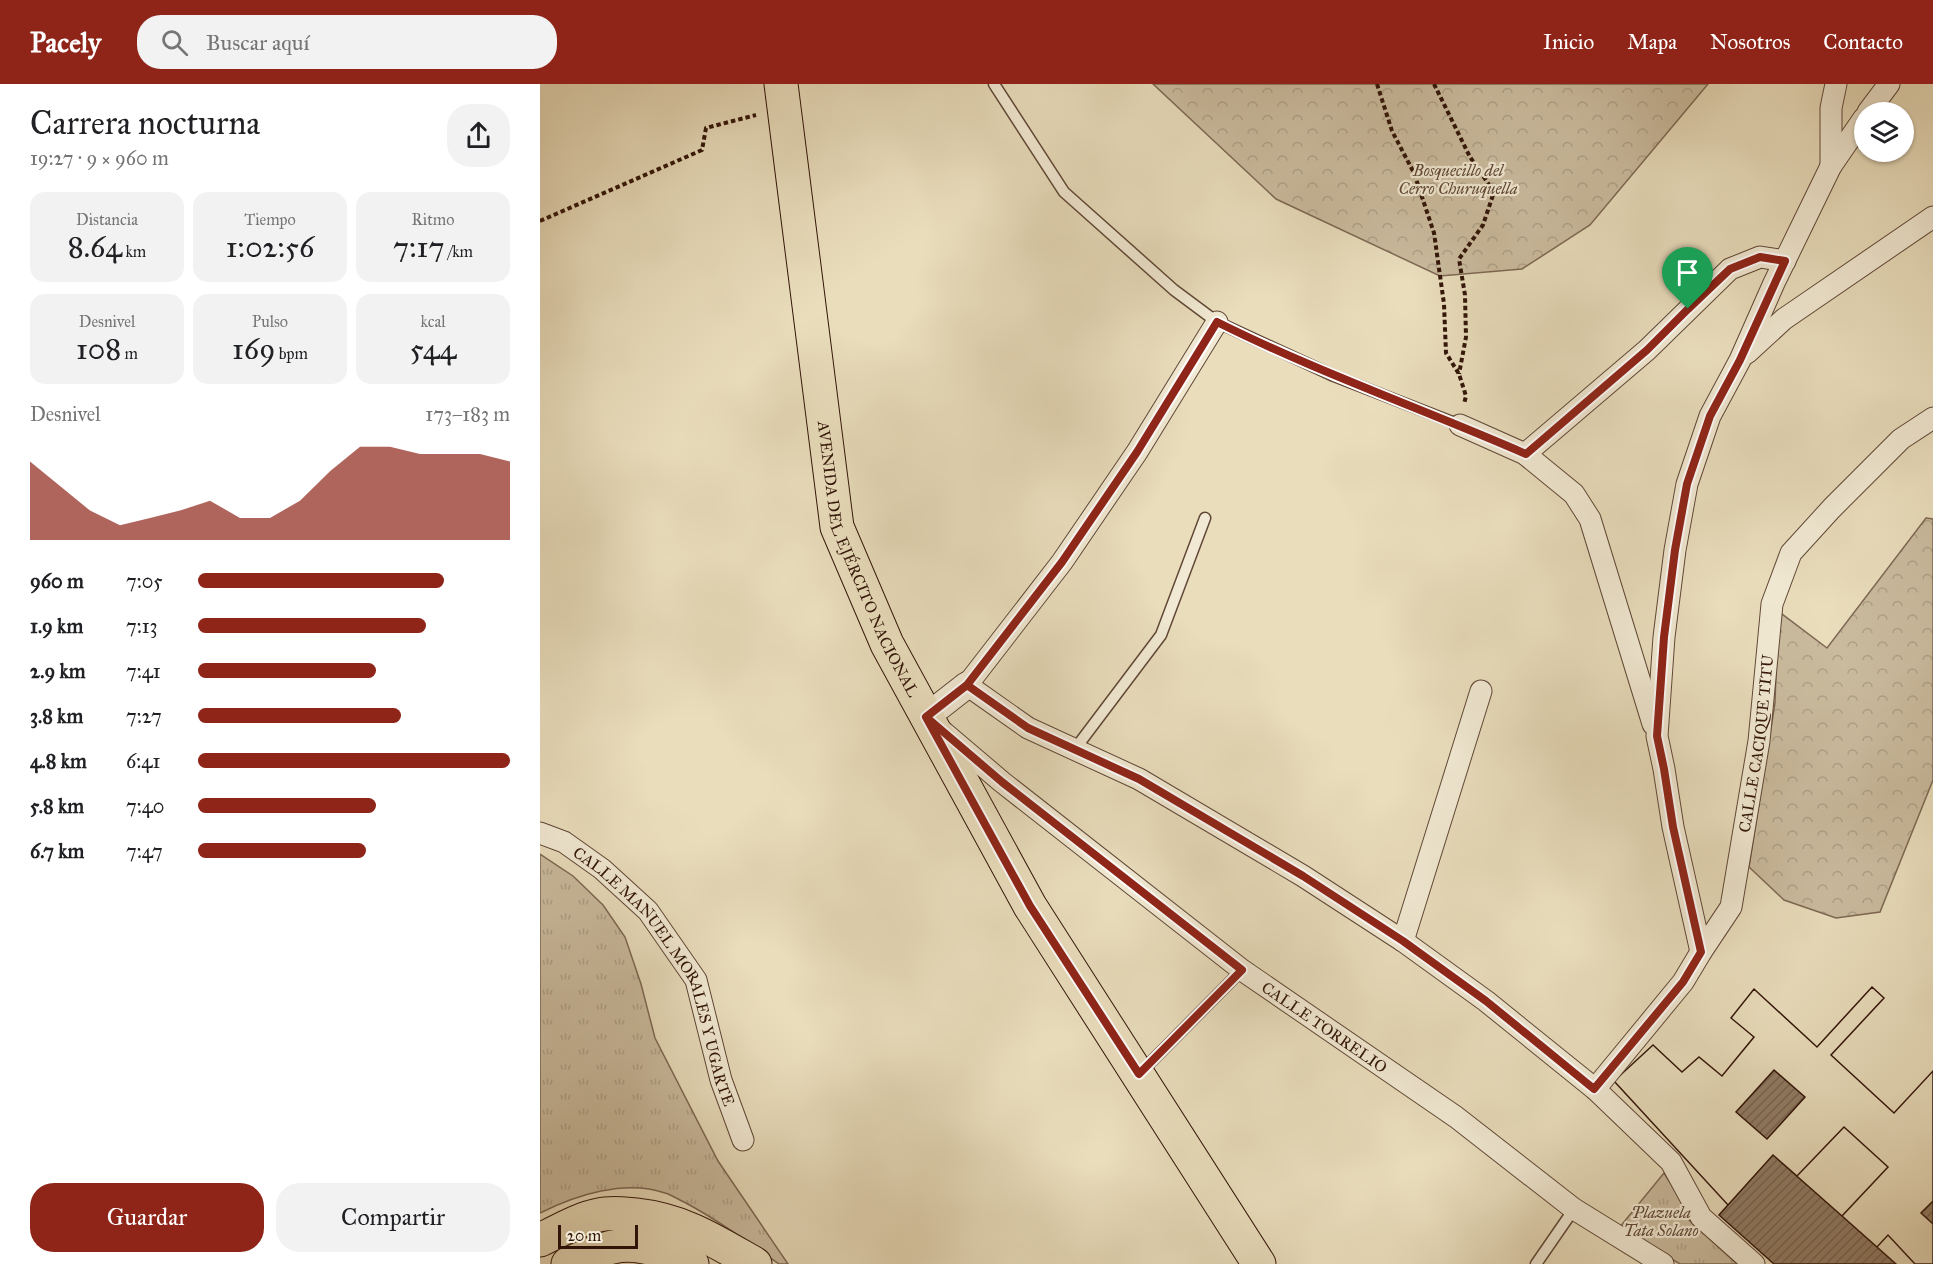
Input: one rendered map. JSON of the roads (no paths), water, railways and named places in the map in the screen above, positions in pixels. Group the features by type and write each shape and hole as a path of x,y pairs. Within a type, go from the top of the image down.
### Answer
{"main road":[{"name":"AVENIDA DEL EJÉRCITO NACIONAL","path":"783,96 837,527 887,644 1030,906 1259,1264"},
{"path":"540,1240 577,1222 600,1215 620,1213 659,1218 683,1225 755,1264"},
{"path":"568,1264 615,1246 642,1247 681,1258 692,1264"}],"street":[{"path":"1831,166 1831,108 1836,84"},
{"path":"1876,102 1889,84"},
{"path":"1657,736 1664,637 1675,550 1687,484 1710,416 1740,360 1831,166 1854,133"},
{"path":"1740,360 1784,319 1933,217"},
{"path":"1526,454 1647,350 1730,269 1760,257 1785,261"},
{"path":"926,717 967,685 1062,562 1137,452 1217,322"},
{"name":"CALLE CACIQUE TITU","path":"1594,1089 1683,982 1731,907 1759,741 1772,604 1791,553 1832,508 1901,440 1933,418"},
{"path":"1460,425 1526,454 1574,494 1590,519 1657,736 1673,827 1701,952"},
{"path":"967,685 1028,728 1139,779 1303,876 1403,941 1486,1001 1594,1089 1671,1162 1701,1217 1754,1264"},
{"path":"1403,941 1481,691"},
{"name":"CALLE TORRELIO","path":"926,717 1002,782 1242,970 1456,1117 1574,1209 1663,1264"},
{"name":"CALLE MANUEL MORALES Y UGARTE","path":"540,833 564,842 602,869 648,911 696,980 721,1080 743,1140"}],"lane":[{"path":"994,84 1064,192 1174,290 1217,322 1334,376 1460,425"},
{"path":"1075,749 1161,635 1205,518"},
{"path":"1139,1074 1242,970"},
{"path":"1536,1264 1574,1209"}],"park label":[{"name":"Bosquecillo del Cerro Churuquella","path":"1458,179"},
{"name":"Plazuela Tata Solano","path":"1661,1221"}]}
